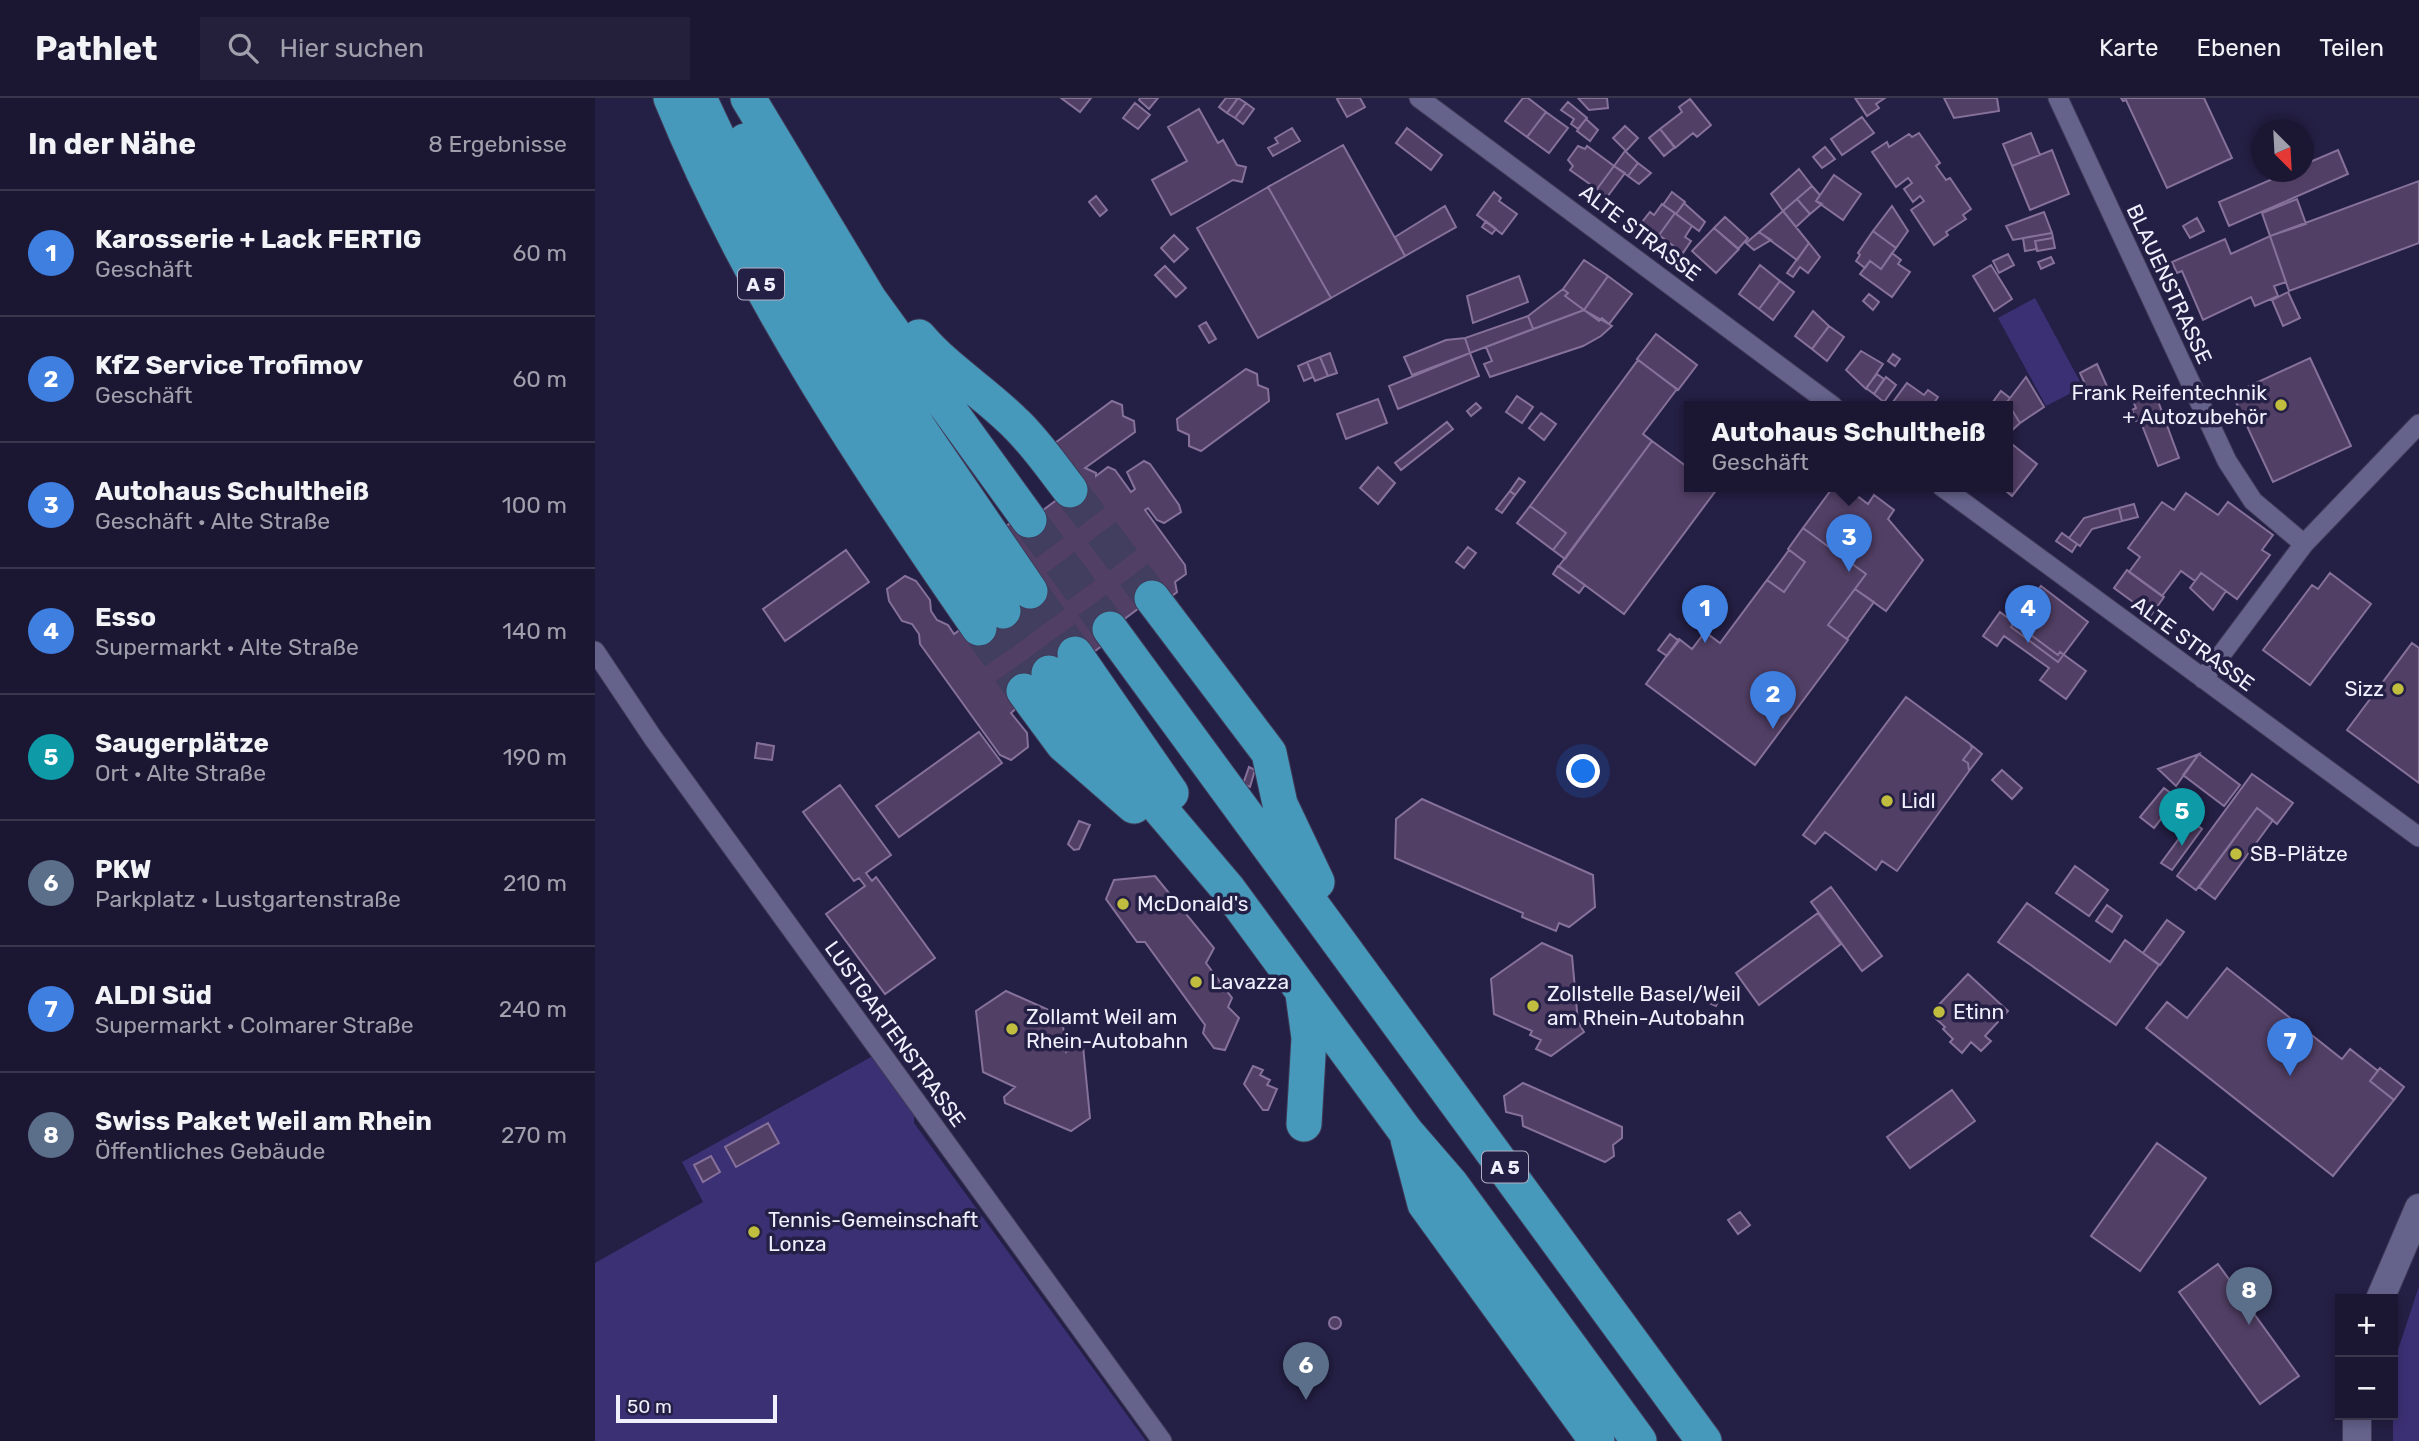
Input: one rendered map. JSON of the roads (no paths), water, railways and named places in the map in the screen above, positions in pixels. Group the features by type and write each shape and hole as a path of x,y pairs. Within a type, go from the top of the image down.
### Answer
{"highway":[{"name":"A 5","path":"671,98 699,166 784,327 865,463 1004,610"},
{"name":"A 5","path":"699,98 724,150 802,293 891,446 1004,610"},
{"path":"722,98 767,178 911,416 1004,610"},
{"path":"748,98 869,299 1029,520"},
{"path":"869,299 910,326 941,364 1014,422 1070,489"},
{"path":"1152,598 1269,753 1280,804 1297,845 1368,981"},
{"name":"A 5","path":"1110,629 1704,1441"},
{"name":"A 5","path":"1050,673 1088,724 1228,889 1406,1132 1451,1184 1639,1441"},
{"path":"1303,991 1309,1038 1304,1124"},
{"path":"1406,1132 1425,1204 1597,1441"}],"main road":[{"path":"2382,1294 2419,1208"},
{"path":"2357,1420 2357,1441"}],"street":[{"name":"BLAUENSTRASSE","path":"2058,98 2227,461 2253,501 2304,544"},
{"name":"ALTE STRASSE","path":"1426,100 1826,401"},
{"path":"2203,679 2304,544 2419,424"},
{"name":"ALTE STRASSE","path":"1949,492 2419,837"},
{"name":"LUSTGARTENSTRASSE","path":"595,651 653,738 1161,1441"}],"tunnel":[{"path":"1070,490 1152,598"},
{"path":"1029,520 1110,629"},
{"path":"1030,591 1075,654"},
{"path":"1003,611 1049,673"},
{"path":"979,628 1024,691"}],"place":[{"name":"Frank Reifentechnik + Autozubehör","path":"2281,405"},
{"name":"Autohaus Schultheiß","path":"1849,572"},
{"name":"Karosserie + Lack FERTIG","path":"1705,643"},
{"name":"Esso","path":"2028,643"},
{"name":"Sizz","path":"2398,689"},
{"name":"KfZ Service Trofimov","path":"1773,729"},
{"name":"Lidl","path":"1887,801"},
{"name":"Saugerplätze","path":"2182,846"},
{"name":"SB-Plätze","path":"2236,854"},
{"name":"McDonald's","path":"1123,904"},
{"name":"Lavazza","path":"1196,982"},
{"name":"Zollstelle Basel/Weil am Rhein-Autobahn","path":"1533,1006"},
{"name":"Etinn","path":"1939,1012"},
{"name":"Zollamt Weil am Rhein-Autobahn","path":"1012,1029"},
{"name":"ALDI Süd","path":"2290,1076"},
{"name":"Tennis-Gemeinschaft Lonza","path":"754,1232"},
{"name":"Swiss Paket Weil am Rhein","path":"2249,1325"},
{"name":"PKW","path":"1306,1400"}]}
